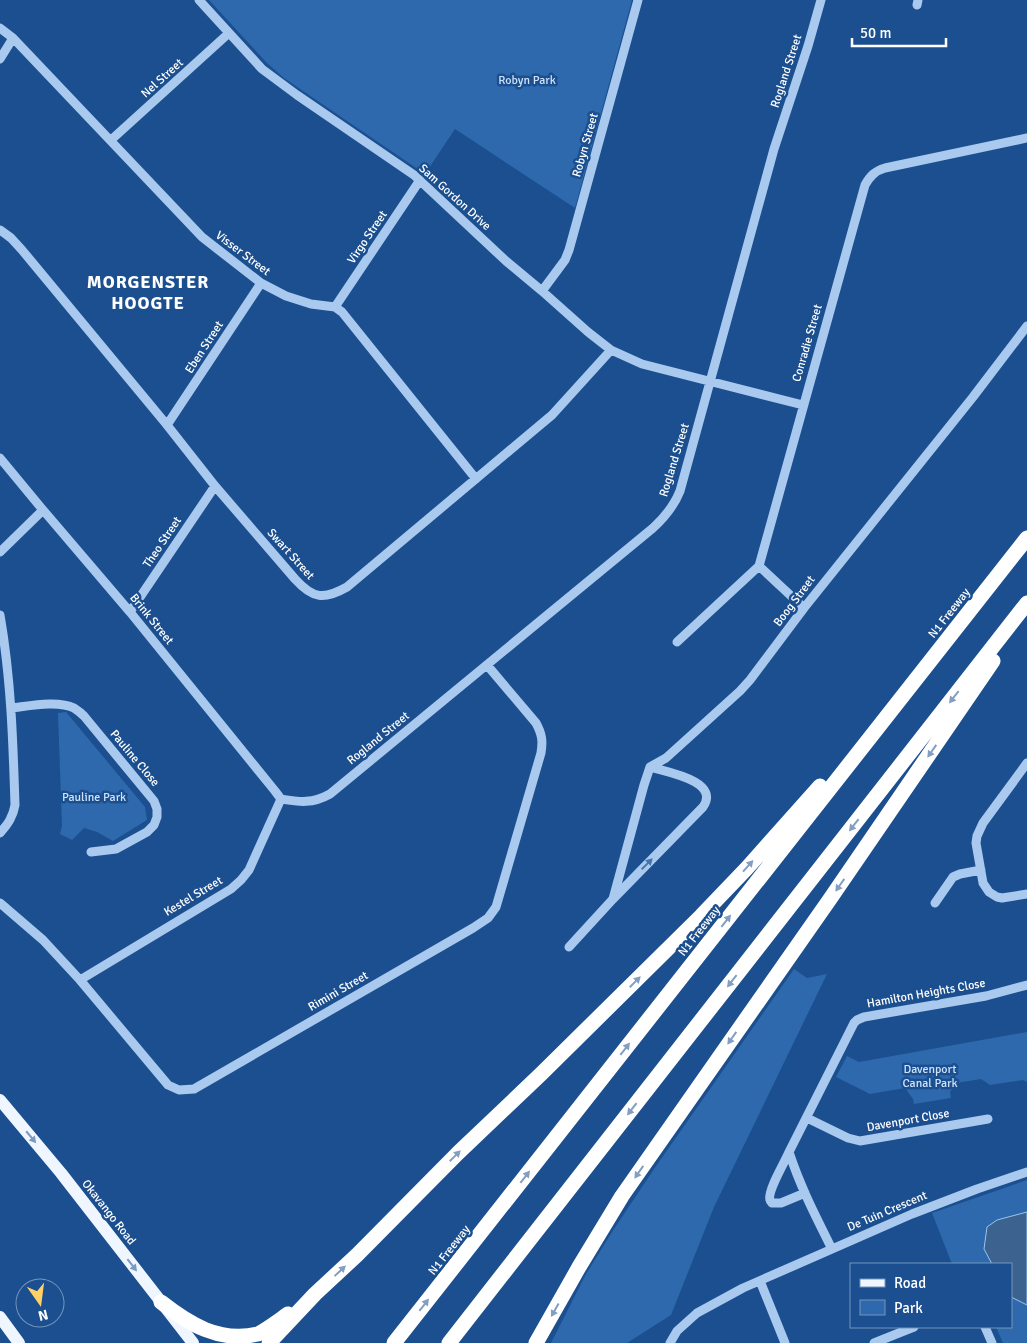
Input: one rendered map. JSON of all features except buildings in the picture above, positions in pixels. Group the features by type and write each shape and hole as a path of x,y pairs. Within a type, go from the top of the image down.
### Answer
{"highway":[{"name":"N1 Freeway","path":"394,1343 1027,538"},
{"path":"449,1343 1027,604"},
{"path":"536,1343 622,1196 962,707 1027,609"},
{"path":"269,1343 458,1153 628,989 724,892 801,808 877,716 966,615"},
{"path":"161,1302 201,1333 232,1341 257,1335 316,1294"}],"main road":[{"name":"Okavango Road","path":"0,1100 62,1173 193,1343"},
{"path":"0,1317 19,1343"}],"street":[{"name":"Sam Gordon Drive","path":"199,0 262,69 297,96 420,180 506,261 611,350 642,364 803,405"},
{"name":"Robyn Street","path":"542,291 565,260 638,0"},
{"name":"Rogland Street","path":"281,799 307,802 315,801 330,794 653,528 668,513 680,491 774,149 821,0"},
{"name":"Visser Street","path":"0,28 13,38 202,237 261,283 286,296 311,304 335,307"},
{"name":"Nel Street","path":"111,140 229,33"},
{"path":"0,59 13,38"},
{"name":"Conradie Street","path":"759,566 862,194 868,179 885,168 1027,138"},
{"name":"Virgo Street","path":"335,307 420,180"},
{"name":"Swart Street","path":"0,230 22,250 168,425 215,486 304,588 314,595 325,596 335,594 347,587 552,415 611,350"},
{"name":"Eben Street","path":"168,425 261,283"},
{"path":"335,307 342,312 476,479"},
{"name":"Boog Street","path":"650,767 666,758 740,691 1027,326"},
{"name":"Brink Street","path":"0,458 130,612 281,799"},
{"name":"Theo Street","path":"130,612 215,486"},
{"path":"0,552 43,510"},
{"path":"677,642 759,566 804,608"},
{"path":"0,615 6,650 11,708 15,805 8,825 0,833"},
{"name":"Rimini Street","path":"0,903 43,940 80,980 168,1085 178,1090 194,1089 473,928 488,918 496,907 543,742 542,733 536,723 487,665"},
{"name":"Pauline Close","path":"11,708 46,704 74,708 84,716 154,801 157,817 147,832 116,848 91,852"},
{"path":"1027,762 980,829 976,844 985,888 997,897 1007,898 1027,894"},
{"path":"569,947 707,802 707,795 694,780 650,767 613,899"},
{"name":"Kestel Street","path":"80,980 231,888 241,880 250,870 281,799"},
{"path":"935,903 953,877 981,870"},
{"name":"Hamilton Heights Close","path":"805,1194 781,1203 772,1203 769,1197 789,1152 857,1020 864,1017 986,996 1027,985"},
{"name":"Davenport Close","path":"807,1118 848,1138 860,1141 988,1119"},
{"path":"789,1152 796,1174 832,1249"},
{"name":"De Tuin Crescent","path":"670,1343 677,1331 697,1313 743,1288 936,1204 1027,1172"},
{"path":"760,1281 785,1343"},
{"path":"874,1343 912,1328"},
{"path":"985,1328 992,1343"}],"green space":[{"name":"Robyn Park","path":"209,0 632,0 575,208 455,129 425,174 284,78 267,63"},
{"name":"Pauline Park","path":"66,712 145,807 147,820 113,841 97,832 84,828 72,840 60,834 62,826 58,713"},
{"path":"794,969 807,978 827,974 714,1207 671,1315 627,1343 551,1343 586,1274 614,1229"},
{"name":"Davenport Canal Park","path":"1027,1032 1027,1082 1023,1080 990,1085 981,1079 956,1083 950,1092 951,1098 914,1104 913,1099 905,1088 870,1094 836,1077 847,1056 859,1062"},
{"path":"1027,1180 1027,1343 1003,1343 996,1328 1012,1328 1012,1263 952,1263 932,1213"}],"shaded area":[{"path":"1027,1212 1027,1305 1012,1298 1012,1263 991,1263 984,1249 987,1227 997,1220"}],"district":[{"name":"MORGENSTER HOOGTE","path":"148,292"}]}
